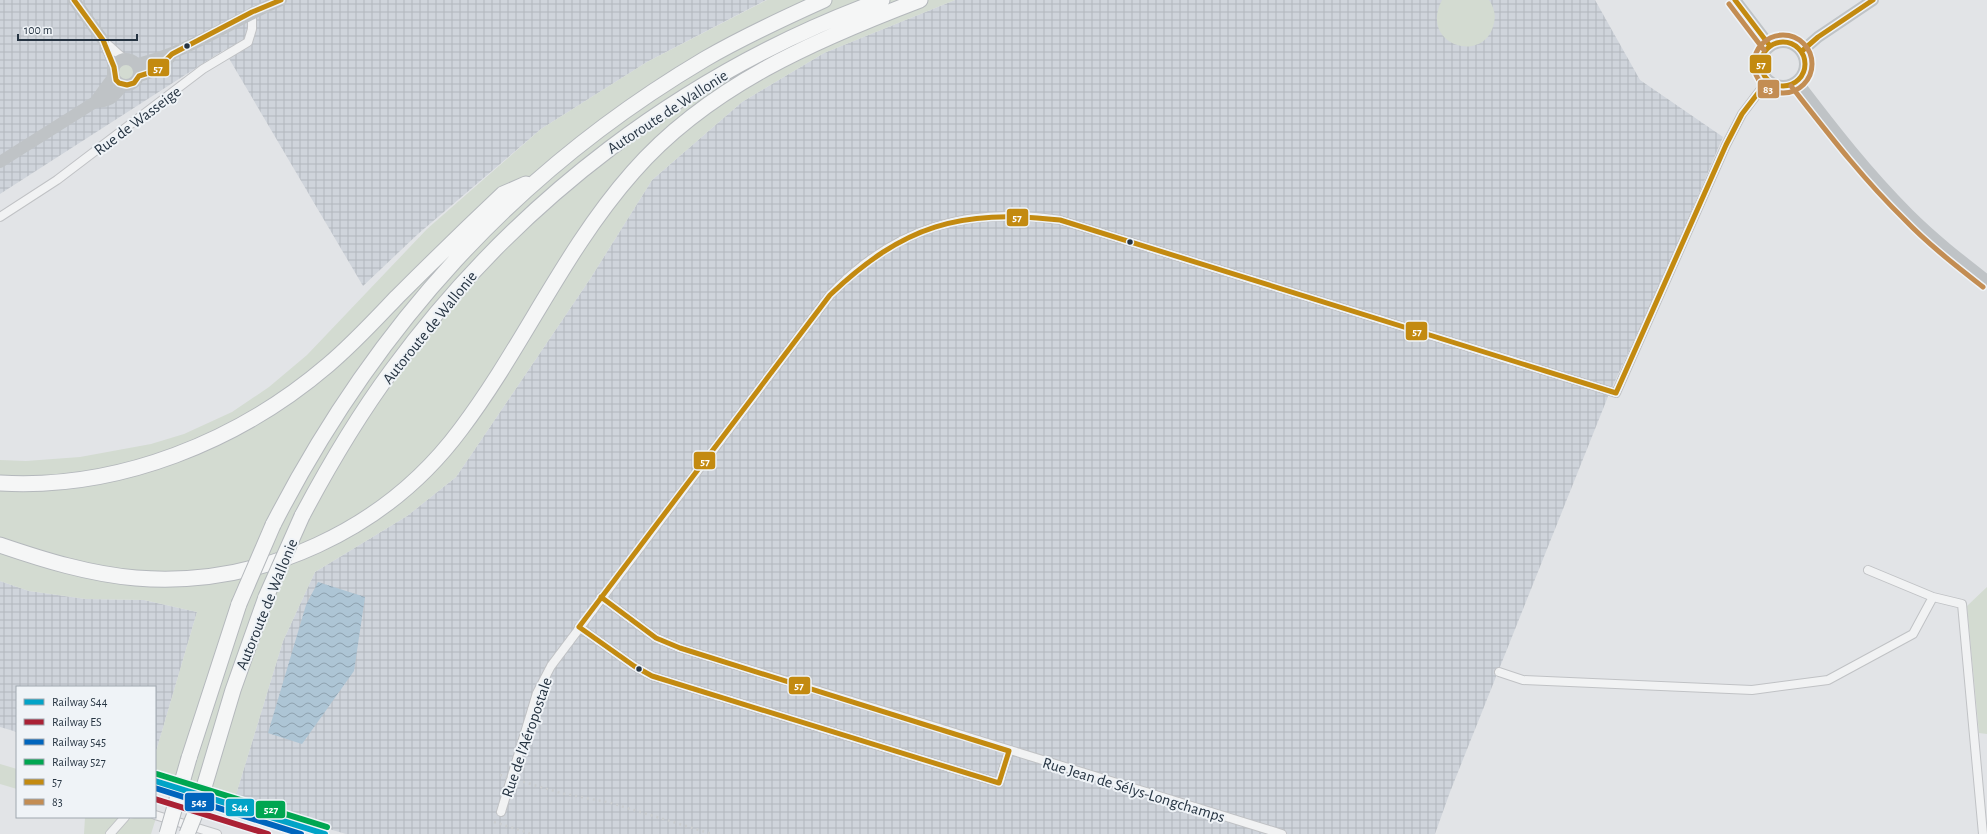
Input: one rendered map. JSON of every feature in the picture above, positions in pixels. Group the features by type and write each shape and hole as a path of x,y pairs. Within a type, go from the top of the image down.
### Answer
{"highway":[{"name":"Autoroute de Wallonie","path":"167,834 189,758 240,604 273,525 321,438 346,400 404,319 467,246 539,178 618,116 662,86 748,36 824,0"},
{"name":"Autoroute de Wallonie","path":"188,834 199,804 209,767 248,644 266,597 302,516 338,450 391,370 420,333 484,260 552,194 602,153 712,80 758,54 846,13 882,0"},
{"path":"0,545 72,567 103,574 137,578 180,579 262,566 302,552 358,524 390,502 415,480 461,430 483,398 599,214 634,171 663,142 690,118 733,87 794,54 860,23 920,0"},
{"path":"0,483 54,482 124,471 197,447 244,424 296,391 329,365 503,194 539,178"},
{"path":"195,834 199,804"}],"street":[{"path":"74,0 103,40 124,59 133,61 137,64 139,68 139,76"},
{"path":"137,64 172,54 252,12 281,0"},
{"path":"1735,0 1770,46"},
{"path":"1802,51 1834,25 1873,0"},
{"name":"Rue de Wasseige","path":"0,216 57,180 203,70 248,42 252,29 252,12"},
{"path":"103,40 114,72 119,83 123,85 131,85 139,76 155,71 172,54"},
{"path":"1783,42 1790,43 1802,51 1806,67 1803,75 1797,82 1782,86 1768,80 1761,66 1762,59 1770,46 1783,42"},
{"path":"0,162 95,102 114,72 118,62 124,59"},
{"name":"Rue de l'Aéropostale","path":"501,812 543,679 601,597 826,301 849,275 875,255 906,238 930,228 964,218 1000,215 1034,216 1060,220 1616,393 1726,145 1742,114 1768,80"},
{"path":"1797,82 1821,116 1878,183 1922,227 1987,281"},
{"path":"95,102 107,102 114,97 123,85"},
{"path":"1868,570 1933,597 1962,604 1983,834"},
{"name":"Rue Jean de Sélys-Longchamps","path":"601,597 656,638 680,648 1008,751 1282,834"},
{"path":"1499,672 1523,680 1752,690 1828,680 1913,634 1933,597"},
{"path":"579,627 634,666 652,676 998,783 1008,751"},
{"path":"156,816 217,834"},
{"path":"110,834 124,818"}],"shaded area":[{"path":"0,0 766,0 647,62 541,129 418,234 363,286 224,50 0,194"},
{"path":"767,0 955,0 824,53 742,102 652,180 590,279 456,477 407,516 315,572 283,641 234,801 156,774 156,752 197,612 144,600 86,599 29,591 0,581 0,460 26,461 80,457 151,444 184,434 232,412 269,387 307,355 427,229 541,129 647,62"},
{"path":"955,0 1595,0 1640,80 1723,137 1659,287 1609,394 1450,792 1435,834 346,834 234,801 283,641 315,572 407,516 456,477 590,279 652,180 742,102 824,53"},
{"path":"1442,0 1489,0 1495,17 1488,36 1479,44 1467,46 1456,44 1446,38 1439,29 1437,16"},
{"path":"126,63 132,66 135,72 132,78 126,81 120,78 117,72 120,66"},
{"path":"0,581 29,591 86,599 144,600 197,612 156,752 156,686 16,686 16,732 0,727"},
{"path":"1987,587 1987,734 1979,733 1967,606"},
{"path":"0,764 16,769 16,789 0,784"},
{"path":"85,818 118,818 107,834 84,834"},
{"path":"156,818 151,834 114,834 124,822 130,819"}],"water":[{"path":"318,582 365,597 354,671 302,744 268,733 306,605"}],"railway":[{"path":"500,775 561,793 611,803 712,834"},
{"path":"494,822 532,834"}],"rail line":[{"name":"527","path":"157,774 327,827"},
{"name":"S44","path":"156,781 325,834"},
{"name":"545","path":"156,788 301,834"},
{"name":"ES","path":"156,799 268,834"}],"transit line":[{"name":"57","path":"74,0 103,40 114,67 116,80 119,83 127,85 134,83 139,76 155,71 172,54 252,12 281,0"},
{"name":"57","path":"1735,0 1770,46"},
{"name":"57","path":"1802,51 1818,37 1873,0"},
{"name":"83","path":"1729,4 1764,50"},
{"name":"83","path":"1777,35 1789,35 1804,43 1812,58 1812,64 1812,70 1804,85 1789,93 1777,93 1762,85 1754,70 1754,58 1762,43 1777,35"},
{"name":"57","path":"1779,42 1787,42 1799,48 1805,60 1805,64 1805,68 1799,80 1787,86 1779,86 1767,80 1761,68 1761,60 1767,48 1779,42"},
{"name":"57","path":"1616,393 1726,145 1742,114 1768,80"},
{"name":"83","path":"1791,86 1845,154 1889,203 1932,246 1983,287"},
{"name":"57","path":"579,627 830,295 857,271 883,252 909,238 935,227 962,220 992,217 1024,217 1060,220 1616,393"},
{"name":"57","path":"601,597 656,638 680,648 1009,751"},
{"name":"57","path":"579,627 634,666 652,676 999,783 1009,751"}]}
